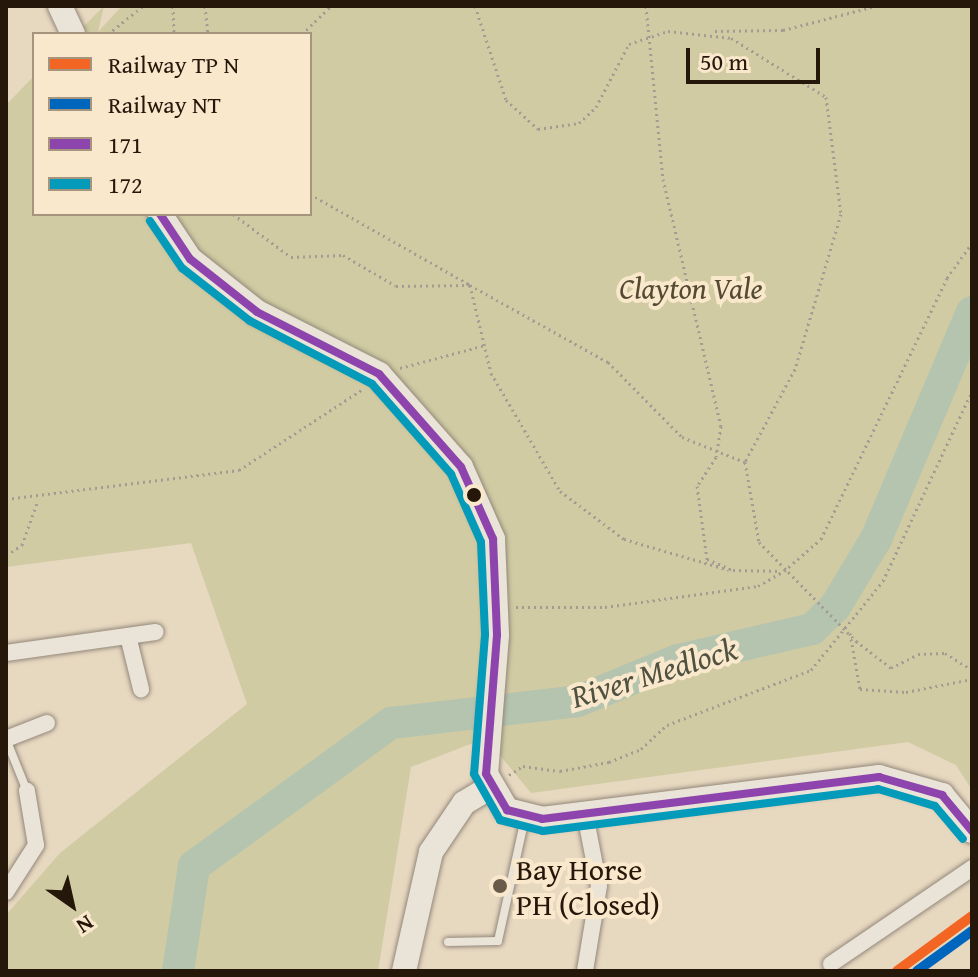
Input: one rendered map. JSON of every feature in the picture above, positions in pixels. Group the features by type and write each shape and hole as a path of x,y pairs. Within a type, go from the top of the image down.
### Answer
{"street":[{"path":"60,6 72,32"},
{"path":"161,216 190,259 257,312 379,374 461,467 493,539 496,606 494,684 486,737 489,788 507,810 525,818 585,814 879,777 942,795 972,831"},
{"path":"6,653 156,632"},
{"path":"128,636 141,689"},
{"path":"6,739 47,723"},
{"path":"404,971 431,852 464,803 489,788"},
{"path":"6,892 36,845 27,791"},
{"path":"585,814 599,886 585,971"},
{"path":"831,964 972,868"}],"lane":[{"path":"6,739 27,791"},
{"path":"448,942 498,941 525,818"}],"path":[{"path":"110,32 143,6"},
{"path":"173,6 174,32"},
{"path":"205,6 208,32"},
{"path":"304,32 331,6"},
{"path":"475,6 506,100 538,129 579,123 596,107 629,44 648,34 783,30 876,6"},
{"path":"646,6 663,179 721,426 717,451 697,486 698,521 707,559 733,570"},
{"path":"687,31 731,38 826,97 844,194 795,369 745,462 759,542 784,571 844,621 891,668 918,654 945,653 972,670"},
{"path":"312,195 608,362 682,437 745,462"},
{"path":"236,216 291,257 343,255 396,286 470,285"},
{"path":"496,606 605,607 758,586 784,571 821,539 947,278 972,243"},
{"path":"470,285 485,345 518,428 560,491 624,539 733,570 784,571"},
{"path":"6,499 38,500 115,482 239,470 379,374 485,345"},
{"path":"489,788 523,766 560,771 641,749 667,725 811,670 849,629 883,581 972,391"},
{"path":"6,555 22,545 38,500"},
{"path":"849,629 860,689 906,692 972,679"}],"green space":[{"name":"Clayton Vale","path":"104,6 98,32 78,32"},
{"name":"Clayton Vale","path":"122,6 972,6 972,790 956,765 908,742 531,793 486,738 411,767 378,971 6,971 6,915 60,853 247,704 191,543 6,567 6,105 32,78 32,216 312,216 312,32 98,32"}],"waterway":[{"name":"River Medlock","path":"178,971 194,866 391,723 578,701 678,660 812,629 835,607 876,539 972,312"}],"transit line":[{"name":"171","path":"161,216 190,259 257,312 379,374 461,467 493,539 497,635 486,774 507,810 542,819 879,777 942,795 972,831"},
{"name":"172","path":"150,221 182,268 250,321 372,384 451,474 481,542 485,635 474,774 500,820 543,831 878,789 935,806 963,839"},
{"path":"897,971 972,916"}],"rail line":[{"name":"NT","path":"917,971 972,931"}],"place":[{"name":"Bay Horse PH (Closed)","path":"500,886"}]}
